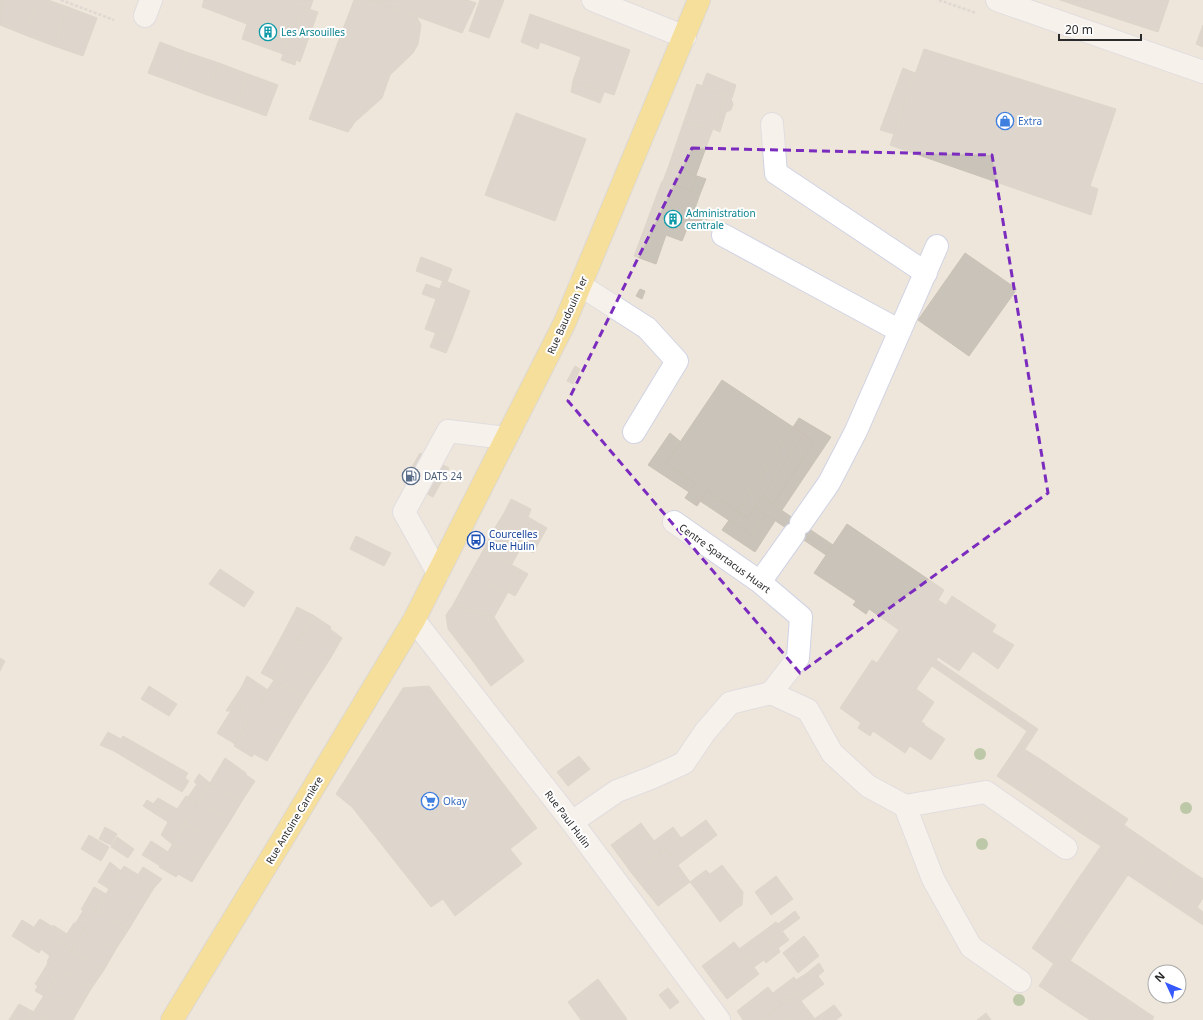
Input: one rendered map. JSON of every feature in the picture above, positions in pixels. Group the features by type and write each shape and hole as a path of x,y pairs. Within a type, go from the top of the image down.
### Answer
{"main road":[{"name":"Rue Baudouin 1er","path":"414,620 565,322 700,0"},
{"name":"Rue Antoine Carnière","path":"172,1020 414,620"}],"street":[{"path":"593,0 684,37"},
{"path":"997,0 1203,72"},
{"path":"772,124 776,173 926,273"},
{"path":"724,235 900,330"},
{"path":"760,582 829,483 856,431 938,246"},
{"path":"580,285 647,328 677,361 634,432"},
{"path":"438,572 404,512 448,431 506,438"},
{"name":"Centre Spartacus Huart","path":"674,522 760,582 801,617 798,658 771,693"},
{"name":"Rue Paul Hulin","path":"414,620 572,822 720,1020"},
{"path":"572,822 617,791 684,763 705,732 730,703 771,693 808,710 832,753 868,786 905,806 986,792 1066,848"},
{"path":"905,806 932,879 970,947 1020,981"}],"path":[{"path":"61,0 114,20"}],"highlighted area":[{"path":"692,148 992,155 1048,493 800,673 568,401"}],"building":[{"path":"0,0 4,0 0,12"},
{"path":"4,0 37,0 25,35 0,25 0,12"},
{"path":"37,0 48,0 68,7 54,46 25,35"},
{"name":"Les Arsouilles","path":"204,0 313,0 310,9 302,7 283,54 242,39 247,24 202,7"},
{"path":"354,0 371,0 417,17 421,25 418,44 413,53 390,75 382,98 355,122 348,132 309,119"},
{"path":"371,0 467,0 476,3 462,33"},
{"path":"480,0 504,0 489,38 469,31"},
{"path":"1060,0 1086,0 1081,7"},
{"path":"1086,0 1169,0 1158,32 1081,7"},
{"path":"68,7 97,18 83,56 54,46"},
{"path":"302,7 318,12 300,62 296,60 295,65 281,60"},
{"path":"530,14 630,50 614,95 573,81 581,57 540,42 538,49 521,42"},
{"path":"1203,25 1203,47 1196,44"},
{"path":"160,42 189,53 178,84 148,73"},
{"name":"Extra","path":"924,49 1116,109 1090,186 1098,189 1091,215 890,145"},
{"path":"189,53 219,63 207,95 178,84"},
{"path":"219,63 248,74 236,105 207,95"},
{"path":"903,68 915,73 894,134 880,130"},
{"path":"707,73 736,85 731,99 733,104 731,110 726,112 720,132 713,129 726,95 702,86"},
{"path":"248,74 278,85 266,116 236,105"},
{"path":"573,81 604,92 600,103 571,92"},
{"path":"697,84 726,95 712,131 684,121"},
{"path":"516,113 586,139 555,221 485,195"},
{"path":"684,121 712,131 696,175 669,165"},
{"path":"669,165 697,176 691,191 663,181"},
{"path":"697,176 706,179 700,194 691,191"},
{"name":"Administration centrale","path":"662,181 700,194 694,211 700,214 696,227 689,224 682,241 666,235 656,264 634,256"},
{"path":"700,214 707,217 703,230 696,227"},
{"path":"965,253 1017,289 969,356 918,320"},
{"path":"421,257 452,269 447,282 416,271"},
{"path":"443,280 470,291 452,339 425,329"},
{"path":"426,284 440,289 436,299 422,294"},
{"path":"640,289 645,291 642,299 636,296"},
{"path":"436,332 452,339 446,353 430,347"},
{"path":"575,366 580,369 573,384 567,381"},
{"path":"722,380 793,427 737,511 707,491 697,506 685,498 695,483 666,463"},
{"path":"799,418 831,437 782,510 773,504 814,442 793,427"},
{"path":"793,427 804,434 748,518 737,511"},
{"path":"670,433 681,442 666,463 695,483 689,492 648,465"},
{"path":"804,434 814,442 773,504 762,497"},
{"path":"420,453 449,468 433,497 404,481"},
{"path":"707,491 748,518 755,507 765,514 751,535 700,501"},
{"path":"762,497 833,545 826,555 755,507"},
{"path":"511,499 531,509 528,517 547,528 533,553 525,548 534,531 504,513"},
{"path":"504,513 534,531 525,548 493,531"},
{"path":"765,514 775,521 755,552 722,530 729,520 751,535"},
{"path":"847,524 944,590 938,600 946,605 952,596 996,625 992,632 1014,645 998,669 973,651 959,671 938,657 916,689 934,702 921,722 945,739 931,760 910,746 905,753 873,731 870,736 858,728 861,723 840,708 872,660 877,663 899,630 869,609 866,614 853,605 856,601 814,573"},
{"path":"493,531 522,546 512,564 484,549"},
{"path":"356,536 391,553 384,566 350,549"},
{"path":"484,549 521,570 507,594 471,572"},
{"path":"220,569 254,592 244,607 209,584"},
{"path":"521,570 528,574 515,596 508,592"},
{"path":"471,572 507,594 494,617 453,605"},
{"path":"453,605 494,617 506,636 472,660 448,629 446,615"},
{"path":"297,607 313,615 299,640 285,630"},
{"path":"313,615 331,627 330,629 342,638 330,659 299,640"},
{"path":"285,630 299,640 285,661 273,652"},
{"path":"506,636 524,661 491,686 472,660"},
{"path":"299,640 330,659 317,679 286,660"},
{"path":"273,652 285,661 274,680 261,673"},
{"path":"0,658 5,661 0,671"},
{"path":"286,660 317,679 305,698 274,680"},
{"path":"936,660 1038,729 1025,749 1018,745 1027,731 932,666"},
{"path":"247,676 268,690 251,717 239,710 249,693 241,688"},
{"path":"274,680 305,698 292,719 261,700"},
{"path":"149,686 177,704 169,716 141,699"},
{"name":"Okay","path":"429,686 537,828 510,849 522,864 455,916 443,899 431,907 352,807 336,794 403,688"},
{"path":"241,688 249,693 239,710 251,717 248,722 231,711 226,711"},
{"path":"261,700 292,719 281,738 248,722"},
{"path":"231,711 248,722 235,744 217,733"},
{"path":"248,722 281,738 267,761 254,754 252,757 234,746"},
{"path":"108,732 121,739 123,736 188,773 185,778 189,781 182,792 114,751 100,745"},
{"path":"1018,745 1046,763 1024,794 997,776"},
{"path":"579,756 590,769 568,786 557,772"},
{"path":"225,758 255,781 242,801 210,783"},
{"path":"1046,763 1073,782 1052,813 1024,794"},
{"path":"199,774 210,783 198,802 188,797 197,784 194,782"},
{"path":"1073,782 1100,800 1079,832 1052,813"},
{"path":"210,783 242,801 230,821 198,802"},
{"path":"186,796 198,802 185,823 153,804 158,798 177,809"},
{"path":"147,800 185,823 172,844 161,835 168,822 143,806"},
{"path":"1100,800 1128,819 1107,850 1079,832"},
{"path":"198,802 230,821 216,843 185,823"},
{"path":"706,820 717,835 678,865 666,849"},
{"path":"185,823 216,843 204,862 173,843"},
{"path":"641,823 648,833 619,856 611,845"},
{"path":"1124,825 1153,845 1131,877 1103,858"},
{"path":"105,827 117,834 111,845 99,839"},
{"path":"673,827 681,838 663,852 654,841"},
{"path":"648,833 663,852 633,875 619,856"},
{"path":"89,835 109,847 101,861 81,849"},
{"path":"117,837 134,849 128,858 111,847"},
{"path":"151,841 162,848 154,862 142,855"},
{"path":"173,843 204,862 192,882 178,874 176,877 159,867 160,866 154,862 162,848 168,852"},
{"path":"1153,845 1182,865 1161,897 1131,877"},
{"path":"1101,846 1107,850 1103,858 1128,875 1106,907 1074,885"},
{"path":"666,849 682,871 650,896 633,875"},
{"path":"110,862 121,871 109,889 98,882"},
{"path":"722,865 743,892 742,905 736,909 715,880 698,892 690,882 706,870 710,874"},
{"path":"1182,865 1203,879 1203,898 1191,917 1161,897"},
{"path":"124,866 142,877 140,880 154,888 141,909 109,889"},
{"path":"143,867 162,879 154,888 140,880 142,877 138,875"},
{"path":"682,871 690,882 658,906 650,896"},
{"path":"776,876 793,899 771,915 755,892"},
{"path":"715,880 736,909 720,922 698,892"},
{"path":"1074,885 1106,907 1085,938 1053,917"},
{"path":"94,887 106,894 96,910 85,903"},
{"path":"109,889 141,909 129,929 96,910"},
{"path":"85,903 96,910 84,929 75,924 83,911 81,909"},
{"path":"1197,907 1203,912 1203,925 1191,917"},
{"path":"96,910 129,929 116,949 83,931"},
{"path":"795,911 800,918 747,958 739,949 776,922 778,924"},
{"path":"1053,917 1085,938 1070,961 1060,954 1054,964 1032,948"},
{"path":"40,919 67,934 61,943 34,927"},
{"path":"22,920 71,950 60,970 47,962 50,956 41,949 39,953 12,936"},
{"path":"74,923 84,929 71,950 61,943"},
{"path":"83,931 116,949 104,970 71,950"},
{"path":"783,932 789,940 778,948 780,952 766,963 764,960 754,967 747,958"},
{"path":"804,936 812,946 790,962 783,953"},
{"path":"734,942 747,958 714,982 702,966"},
{"path":"812,946 819,956 798,973 790,962"},
{"path":"71,950 104,970 91,989 60,970"},
{"path":"1060,954 1092,975 1070,1007 1039,986"},
{"path":"747,958 759,974 727,999 714,982"},
{"path":"48,963 60,970 44,996 35,991 38,986 35,984"},
{"path":"819,963 824,971 813,980 807,973"},
{"path":"60,970 91,989 78,1011 47,991"},
{"path":"807,973 813,980 782,1005 773,993 794,977 796,980"},
{"path":"1092,975 1123,996 1107,1020 1090,1020 1070,1007"},
{"path":"818,976 824,984 801,1001 815,1019 792,1020 780,1005"},
{"path":"598,979 627,1019 626,1020 581,1020 568,1002"},
{"path":"768,987 782,1005 761,1020 743,1020 737,1011"},
{"path":"668,988 679,1002 670,1009 659,995"},
{"path":"47,991 78,1011 73,1020 49,1020 34,1011"},
{"path":"1123,996 1154,1017 1152,1020 1107,1020"},
{"path":"19,1004 34,1012 29,1020 9,1020"},
{"path":"780,1005 792,1020 761,1020"},
{"path":"834,1005 842,1015 836,1020 813,1020"},
{"path":"34,1011 49,1020 29,1020"},
{"path":"986,1013 991,1020 977,1020"}],"place":[{"name":"Les Arsouilles","path":"268,32"},
{"name":"Extra","path":"1005,121"},
{"name":"Administration centrale","path":"673,219"},
{"name":"DATS 24","path":"411,476"},
{"name":"Courcelles Rue Hulin","path":"476,540"},
{"name":"Okay","path":"430,801"}]}
